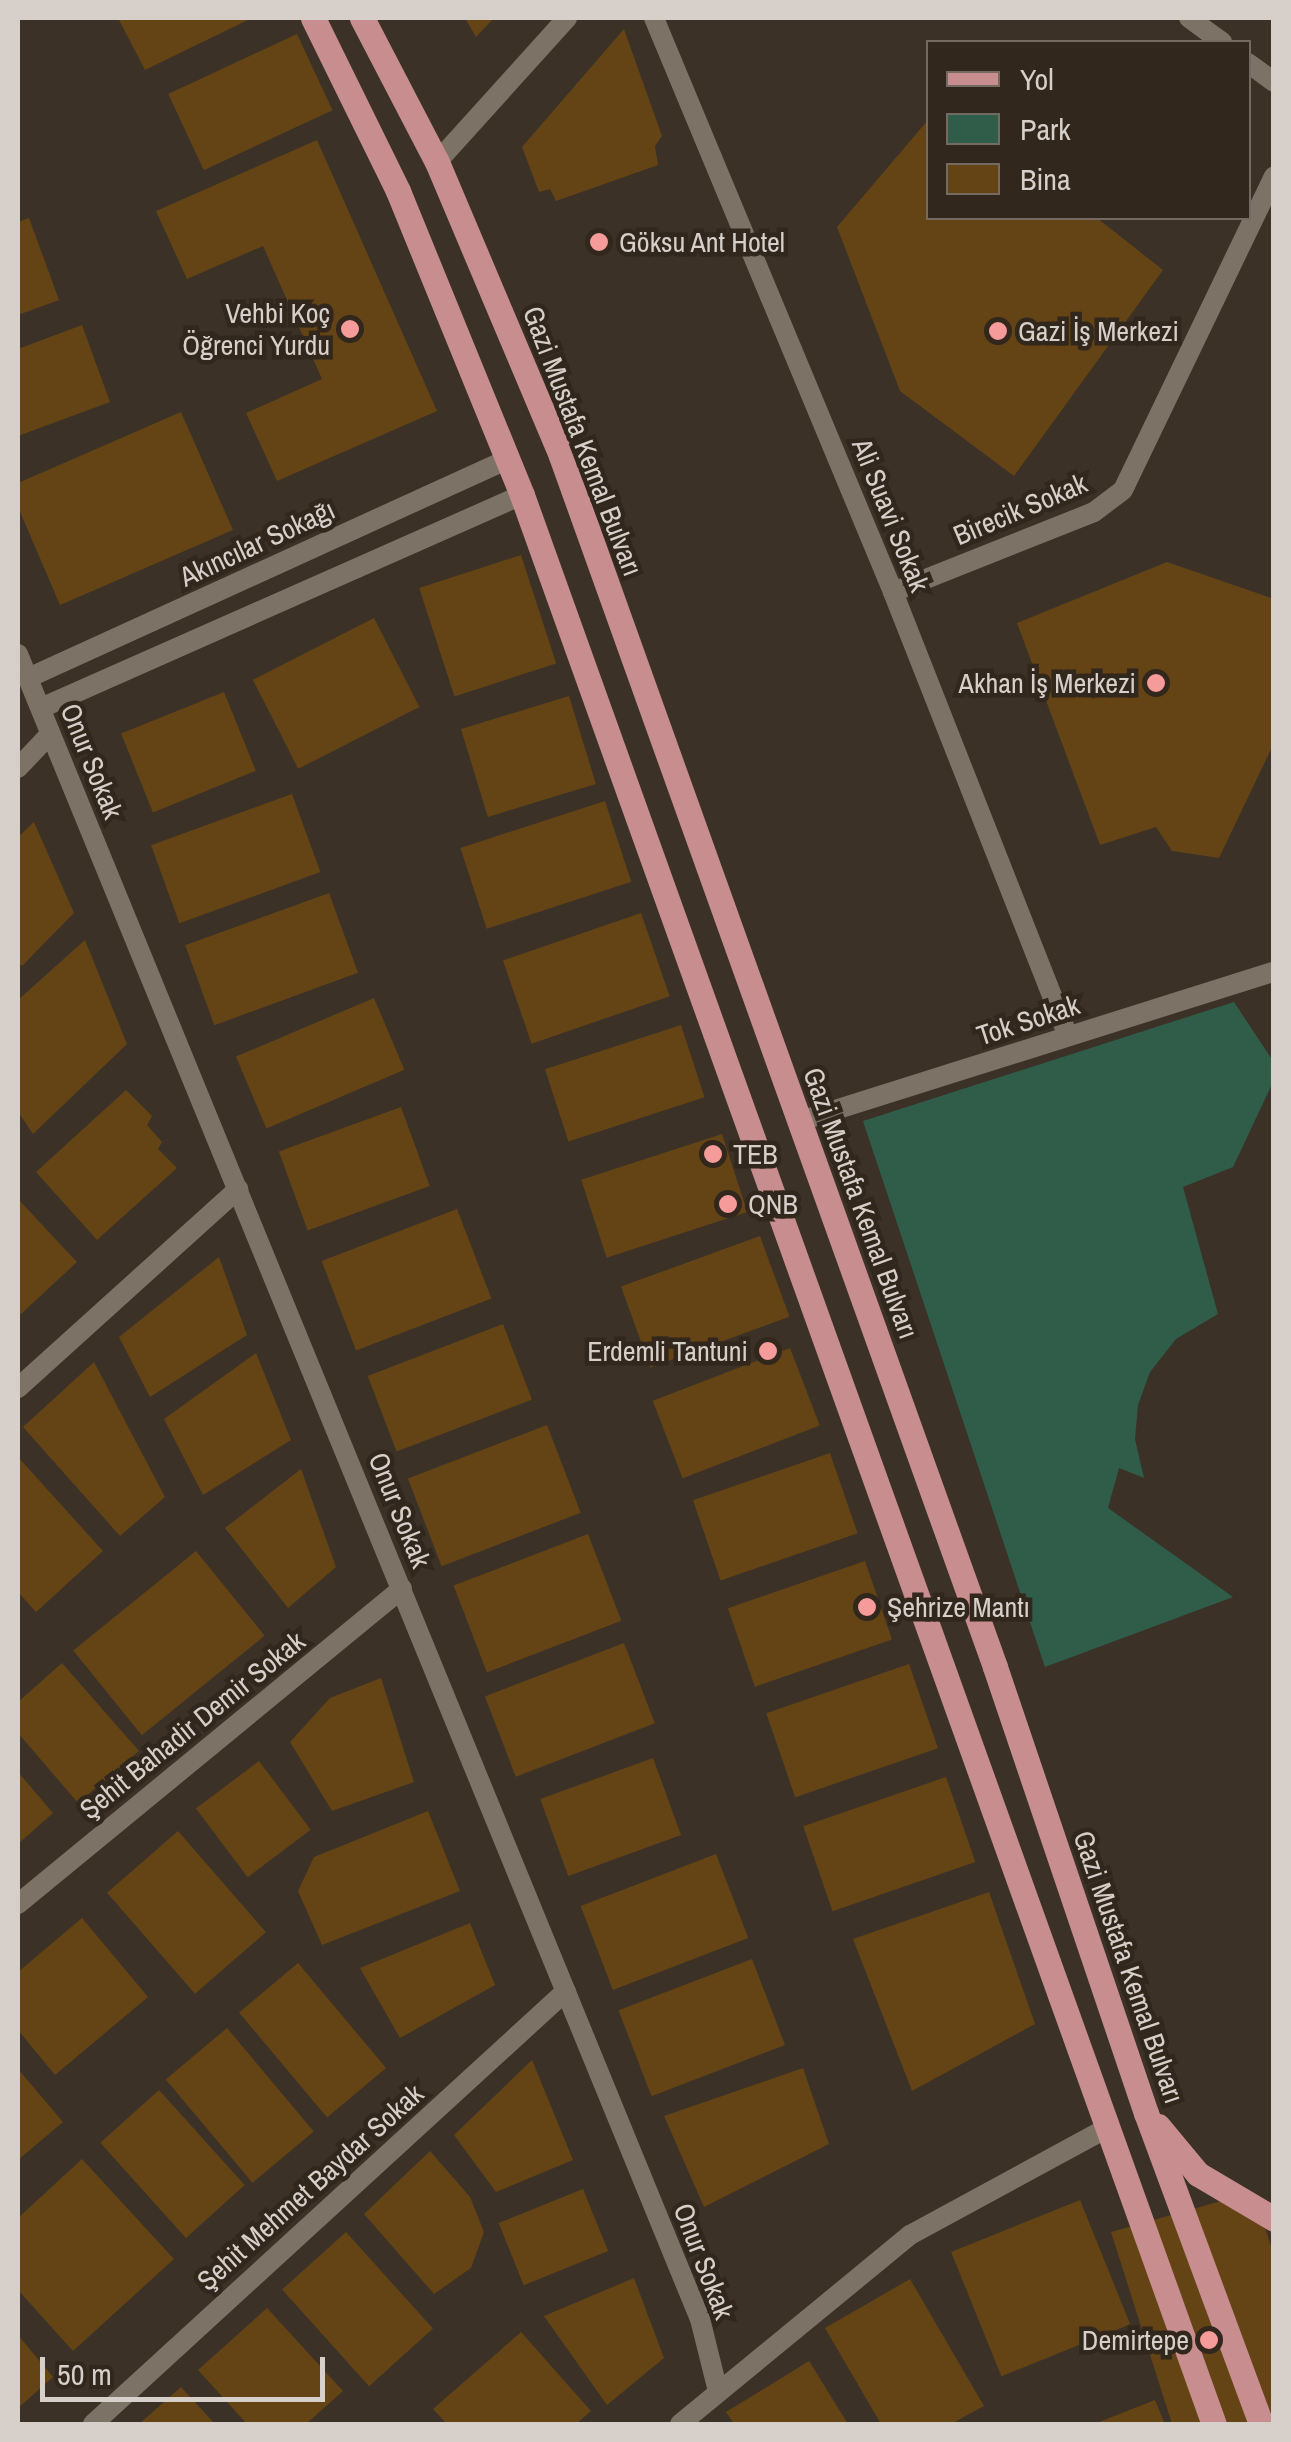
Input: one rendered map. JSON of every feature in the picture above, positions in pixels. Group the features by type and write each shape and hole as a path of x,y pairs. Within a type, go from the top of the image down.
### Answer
{"main road":[{"path":"314,18 398,191 522,495 1214,2424"},
{"name":"Gazi Mustafa Kemal Bulvarı","path":"362,18 438,162 561,456 996,1667 1146,2113 1261,2424"},
{"path":"1146,2113 1198,2174 1274,2218"}],"street":[{"path":"438,162 567,18"},
{"name":"Ali Suavi Sokak","path":"654,18 893,592 1068,1036"},
{"path":"1189,18 1219,40"},
{"path":"1251,65 1274,82"},
{"name":"Birecik Sokak","path":"893,592 1094,512 1122,490 1274,176"},
{"name":"Akıncılar Sokağı","path":"28,678 508,459"},
{"path":"41,708 522,495"},
{"name":"Onur Sokak","path":"18,654 700,2318 718,2392"},
{"path":"18,768 50,734"},
{"name":"Tok Sokak","path":"800,1122 1274,972"},
{"path":"18,1388 238,1190"},
{"name":"Şehit Bahadir Demir Sokak","path":"18,1904 402,1589"},
{"name":"Şehit Mehmet Baydar Sokak","path":"93,2424 566,1991"},
{"path":"680,2424 910,2235 1109,2126"}],"green space":[{"path":"1234,1002 1273,1061 1274,1080 1233,1167 1183,1187 1218,1314 1176,1339 1150,1372 1138,1405 1135,1439 1144,1478 1119,1468 1108,1508 1233,1597 1045,1667 863,1121"}],"building":[{"path":"118,18 252,18 145,70"},
{"path":"465,18 494,18 476,37"},
{"path":"624,29 662,136 655,146 658,165 556,201 550,189 539,192 522,147"},
{"path":"297,34 332,110 204,170 168,94"},
{"name":"Gazi İş Merkezi","path":"926,122 926,220 1100,220 1163,270 1014,476 900,391 837,227"},
{"name":"Vehbi Koç Öğrenci Yurdu","path":"317,140 437,411 277,481 246,413 322,379 263,246 187,279 156,211"},
{"path":"29,218 59,300 18,315 18,222"},
{"path":"82,325 110,402 18,436 18,349"},
{"path":"181,412 233,530 60,605 18,507 18,483"},
{"path":"521,555 556,663 454,696 419,588"},
{"name":"Akhan İş Merkezi","path":"1167,562 1274,599 1274,743 1219,858 1172,851 1156,827 1100,845 1017,623"},
{"path":"374,618 419,707 298,769 253,680"},
{"path":"224,692 256,771 153,812 121,734"},
{"path":"569,696 596,784 488,817 461,729"},
{"path":"292,794 320,872 179,923 151,845"},
{"path":"605,801 631,882 487,929 460,848"},
{"path":"34,822 74,913 22,966 18,962 18,837"},
{"path":"329,893 358,973 214,1025 185,945"},
{"path":"641,913 670,996 532,1044 503,961"},
{"path":"85,940 127,1044 33,1134 18,1112 18,1000"},
{"path":"374,998 404,1070 266,1128 236,1057"},
{"path":"681,1025 704,1097 568,1141 545,1069"},
{"path":"126,1090 152,1116 147,1125 162,1142 158,1149 177,1168 97,1240 36,1172"},
{"path":"401,1107 430,1186 308,1230 279,1151"},
{"path":"722,1134 747,1212 607,1258 581,1180"},
{"path":"18,1199 77,1262 21,1314 18,1311"},
{"path":"457,1209 491,1299 356,1351 322,1261"},
{"path":"760,1236 789,1317 650,1367 621,1287"},
{"path":"219,1257 247,1335 150,1397 119,1337"},
{"path":"503,1324 532,1400 397,1452 368,1376"},
{"path":"790,1348 820,1425 683,1478 653,1401"},
{"path":"256,1353 291,1440 203,1495 164,1419"},
{"path":"94,1362 165,1497 120,1536 23,1427"},
{"path":"547,1425 581,1513 442,1566 408,1478"},
{"path":"830,1453 858,1533 721,1581 693,1500"},
{"path":"18,1457 103,1551 36,1612 18,1592"},
{"path":"301,1469 336,1567 288,1608 225,1528"},
{"path":"588,1534 621,1621 487,1672 454,1586"},
{"path":"196,1551 265,1636 142,1735 73,1650"},
{"path":"865,1561 892,1639 755,1687 728,1608"},
{"path":"624,1643 655,1723 516,1777 485,1696"},
{"path":"62,1663 139,1751 78,1803 18,1733 18,1702"},
{"path":"909,1664 938,1748 795,1797 766,1713"},
{"path":"381,1678 414,1782 332,1811 290,1742 330,1698"},
{"path":"653,1758 681,1835 568,1876 540,1799"},
{"path":"259,1761 311,1830 248,1877 196,1809"},
{"path":"18,1772 53,1813 18,1844"},
{"path":"946,1777 975,1862 833,1911 803,1826"},
{"path":"428,1811 460,1891 322,1945 298,1891 314,1857"},
{"path":"178,1831 266,1932 195,1994 107,1893"},
{"path":"716,1854 748,1938 613,1990 581,1906"},
{"path":"989,1892 1035,2024 912,2091 853,1939"},
{"path":"82,1918 148,1997 55,2075 18,2030 18,1972"},
{"path":"470,1923 495,1985 400,2038 360,1968"},
{"path":"752,1959 785,2045 651,2096 618,2010"},
{"path":"298,1963 386,2068 327,2117 239,2012"},
{"path":"227,2028 314,2131 252,2183 166,2079"},
{"path":"532,2060 573,2160 496,2192 454,2135"},
{"path":"803,2068 829,2144 704,2207 664,2116"},
{"path":"18,2069 63,2122 18,2160"},
{"path":"159,2090 245,2185 186,2238 100,2143"},
{"path":"430,2151 470,2197 484,2232 471,2268 434,2294 364,2214"},
{"path":"82,2159 174,2259 73,2351 18,2290 18,2218"},
{"path":"583,2189 608,2251 524,2285 499,2223"},
{"name":"Demirtepe","path":"1253,2192 1274,2255 1274,2424 1172,2424 1111,2232"},
{"path":"1080,2200 1130,2324 1001,2376 951,2252"},
{"path":"346,2232 433,2329 369,2386 282,2290"},
{"path":"634,2278 664,2358 607,2405 544,2316"},
{"path":"910,2279 984,2406 951,2424 881,2424 825,2328"},
{"path":"267,2308 343,2391 306,2424 247,2424 198,2370"},
{"path":"521,2332 591,2411 576,2424 447,2424 433,2409"},
{"path":"18,2335 53,2377 18,2408"},
{"path":"809,2361 848,2424 734,2424 726,2412"},
{"path":"181,2387 215,2424 139,2424"},
{"path":"1155,2400 1165,2424 1094,2424"}],"place":[{"name":"Göksu Ant Hotel","path":"599,242"},
{"name":"Vehbi Koç Öğrenci Yurdu","path":"350,329"},
{"name":"Gazi İş Merkezi","path":"998,331"},
{"name":"Akhan İş Merkezi","path":"1156,683"},
{"name":"TEB","path":"713,1154"},
{"name":"QNB","path":"728,1204"},
{"name":"Erdemli Tantuni","path":"768,1351"},
{"name":"Şehrize Mantı","path":"867,1607"},
{"name":"Demirtepe","path":"1209,2340"}]}
